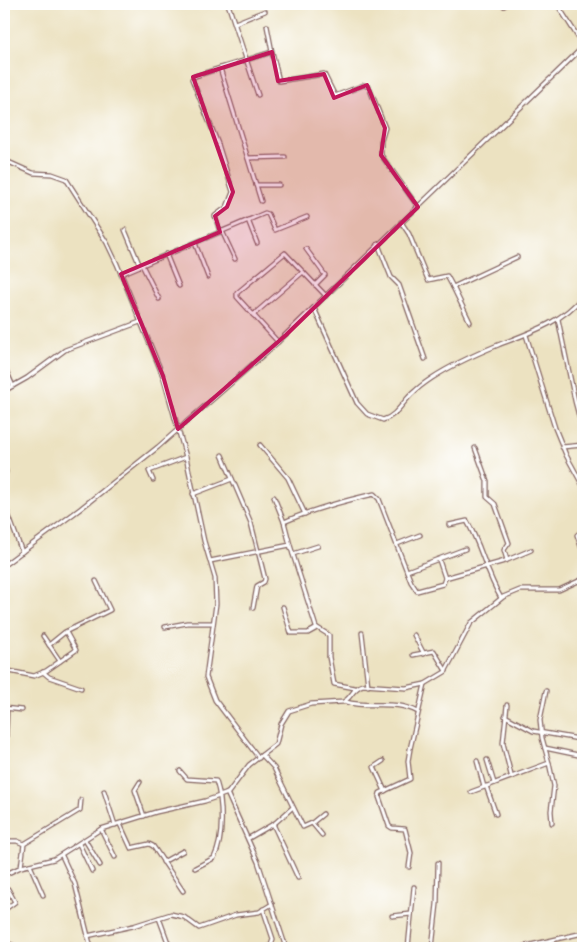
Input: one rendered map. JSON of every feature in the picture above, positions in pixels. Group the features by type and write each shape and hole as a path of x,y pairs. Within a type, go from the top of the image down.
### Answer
{"street":[{"path":"228,4 258,95"},
{"path":"4,565 80,509 178,429 278,342 583,46 557,4"},
{"path":"235,23 265,11"},
{"path":"267,26 278,80 324,74 335,96 364,85 369,87 385,128 380,141 381,155 418,207"},
{"path":"235,259 215,216 227,207 232,196 232,188 218,144 192,80 195,76 272,52"},
{"path":"220,68 262,201"},
{"path":"248,158 285,157"},
{"path":"4,160 33,173 52,174 66,179 107,243 163,376 186,456 193,494 216,578 213,623 206,677 215,700 260,756 274,768 303,827 312,823 323,814"},
{"path":"256,185 278,185"},
{"path":"121,274 267,213 275,230 306,217"},
{"path":"248,220 257,243"},
{"path":"401,222 409,234 428,280 447,276 470,322"},
{"path":"126,230 141,265 159,299"},
{"path":"194,243 208,277"},
{"path":"378,244 390,277 400,285 425,359"},
{"path":"306,249 325,275 315,284"},
{"path":"278,342 237,297 237,292 284,253 326,296"},
{"path":"166,254 179,286"},
{"path":"453,287 517,257"},
{"path":"253,315 303,272"},
{"path":"314,308 358,403 367,414 383,420 392,416 413,392 434,377 482,352 526,335 558,319 583,296"},
{"path":"558,319 583,431"},
{"path":"4,390 71,348 140,322"},
{"path":"526,335 544,397 563,449 583,486"},
{"path":"4,366 13,386"},
{"path":"260,445 288,478 305,514"},
{"path":"563,449 583,445"},
{"path":"475,448 487,481 487,497 495,504 509,543 504,550 506,560"},
{"path":"222,455 250,523 265,580 257,586 253,608"},
{"path":"153,480 149,471 186,456"},
{"path":"4,464 6,472 4,474"},
{"path":"193,494 232,479"},
{"path":"284,522 330,504 376,494 417,591 443,584 445,578 439,560"},
{"path":"274,497 284,522 316,628 329,635 329,657 335,685 356,688 368,686 406,688 425,684 446,671 471,623 501,598 520,590 559,590 583,579"},
{"path":"4,502 22,552"},
{"path":"449,525 467,521 475,532 485,567 501,598"},
{"path":"583,530 577,533 583,552"},
{"path":"397,544 420,535"},
{"path":"210,561 290,545"},
{"path":"293,554 318,546"},
{"path":"407,571 465,549"},
{"path":"445,578 485,567 531,550"},
{"path":"49,645 66,632 110,610 96,581"},
{"path":"283,607 291,633 308,633 316,628"},
{"path":"166,627 187,623 213,623"},
{"path":"4,670 31,676 43,672 76,650 66,632"},
{"path":"362,633 368,686"},
{"path":"414,635 424,654"},
{"path":"43,636 60,661"},
{"path":"413,655 434,651 446,671"},
{"path":"43,672 49,677 80,688"},
{"path":"409,868 411,853 405,829 389,826 380,804 379,795 410,779 408,758 425,684"},
{"path":"345,702 356,688"},
{"path":"546,691 540,718 541,733 554,792 551,811 552,822"},
{"path":"4,875 21,867 62,856 101,829 227,793 233,789 242,773 276,744 281,724 289,711 311,704 345,702 356,704 396,704 418,712"},
{"path":"507,704 503,743 511,775"},
{"path":"6,737 5,708 22,710"},
{"path":"505,716 541,733 579,739"},
{"path":"545,748 583,756"},
{"path":"487,760 494,783"},
{"path":"383,761 374,767 385,791"},
{"path":"477,761 496,814"},
{"path":"471,792 511,775 549,763"},
{"path":"180,771 187,779 216,781 219,796 220,833 215,856 210,861 195,868"},
{"path":"140,782 135,790 144,816"},
{"path":"104,791 115,825"},
{"path":"227,793 233,809 249,838 286,948"},
{"path":"24,844 80,810 81,800"},
{"path":"4,812 6,801"},
{"path":"249,838 273,824 292,808"},
{"path":"312,823 322,835"},
{"path":"120,824 130,847 151,844 183,891"},
{"path":"273,824 298,878"},
{"path":"101,829 115,857"},
{"path":"84,840 100,865"},
{"path":"4,842 16,841 24,844"},
{"path":"21,867 24,844"},
{"path":"79,844 92,871"},
{"path":"163,862 183,851"},
{"path":"62,856 75,884 90,948"},
{"path":"432,948 437,904 438,863"},
{"path":"30,865 43,896"},
{"path":"408,948 414,887"},
{"path":"4,910 16,902 8,889"},
{"path":"87,936 176,914 199,928 236,914 259,912 272,904"},
{"path":"263,910 273,939 270,948"},
{"path":"392,916 411,914"},
{"path":"159,918 170,948"},
{"path":"517,948 583,933"},
{"path":"4,938 7,943 20,948"},
{"path":"97,948 115,945"}],"highlighted area":[{"path":"272,52 278,81 324,74 334,98 367,85 385,128 381,155 418,207 286,335 178,429 163,376 121,274 220,232 215,216 227,207 233,192 193,77"}]}
